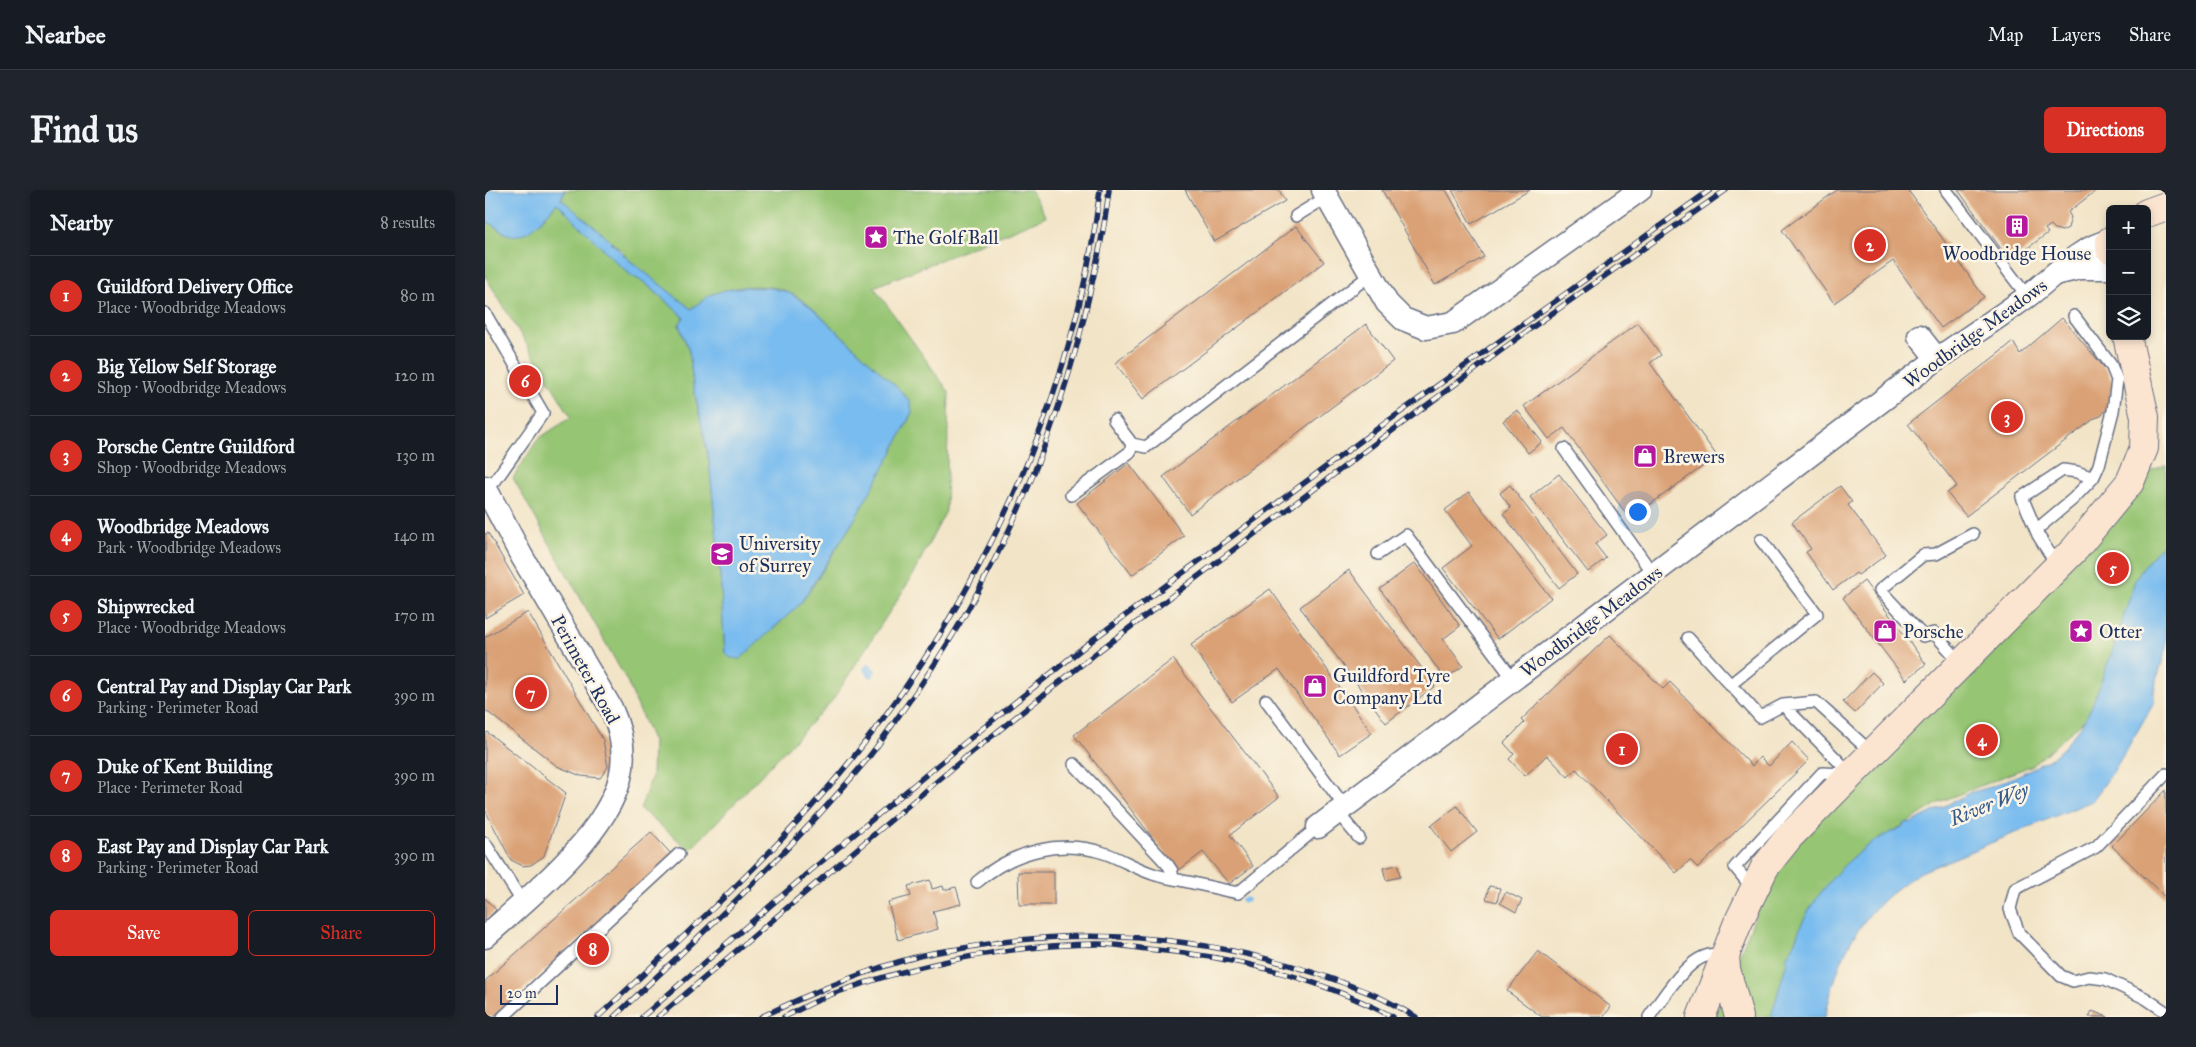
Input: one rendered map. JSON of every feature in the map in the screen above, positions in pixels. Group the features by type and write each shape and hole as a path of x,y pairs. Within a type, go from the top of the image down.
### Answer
{"street":[{"path":"1325,194 1387,303 1403,319 1426,328 1453,323 1640,190"},
{"path":"2151,212 2166,206"},
{"path":"2151,218 2157,217 2166,222"},
{"name":"Woodbridge Meadows","path":"1319,828 1937,359 2097,244 2106,242"},
{"name":"Woodbridge Meadows","path":"2058,273 2080,268 2106,268"},
{"path":"1919,336 1937,359"},
{"path":"1701,1017 1725,954 1765,868 1789,838 1872,752 2058,567 2130,482 2145,448 2145,417 2128,340"},
{"name":"Perimeter Road","path":"485,487 521,555 611,708 618,726 622,749 622,768 616,790 591,833 571,857 485,936"},
{"path":"1725,954 1726,969 1739,1017"}],"lane":[{"path":"1946,190 2027,296"},
{"path":"1296,216 1325,194"},
{"path":"1114,420 1132,444 1146,447 1370,274"},
{"path":"485,313 543,413 495,480 485,487"},
{"path":"2036,530 2073,499 2093,478 2099,465 2113,412 2117,380 2111,365 2074,316"},
{"path":"1071,495 1130,452 1132,444"},
{"path":"1564,449 1653,574"},
{"path":"2058,567 2036,530 2022,497 2063,470 2077,472 2093,478"},
{"path":"1961,663 1934,633 1923,636 1880,590 1923,555 1936,554 1973,534"},
{"path":"1378,554 1406,535 1514,680"},
{"path":"1730,685 1817,614 1761,540"},
{"path":"1688,638 1760,717 1783,705 1816,702 1872,752"},
{"path":"1266,700 1342,810 1359,838"},
{"path":"1783,705 1851,774"},
{"path":"1074,764 1168,866 1172,871 1171,878"},
{"path":"2166,774 2096,847 2015,890 2010,909 2019,933 2061,976 2073,981 2089,977 2105,979 2145,998 2166,1012"},
{"path":"977,882 993,868 1014,858 1036,850 1069,847 1089,848 1154,875 1238,893 1319,828"},
{"path":"485,843 523,903"},
{"path":"503,1017 679,854"},
{"path":"1649,1017 1676,979 1694,963 1703,956 1725,954"}],"green space":[{"path":"565,190 1031,190 1046,217 874,287 949,392 946,511 910,580 832,701 690,850 640,809 652,776 653,742 627,681 513,478 538,439 571,417 485,276 485,220 507,234 539,223 557,203 615,261 632,276 644,282 684,317 679,325 689,351 693,384 709,461 719,558 725,653 768,634 800,604 853,522 912,412 910,402 900,390 813,309 795,295 776,288 750,286 724,291 691,309 628,259 621,250 561,199"},
{"path":"2166,465 2166,545 2091,714 2033,765 1942,801 1876,842 1774,1017 1714,1017 1777,863 2148,472"}],"water":[{"path":"485,190 565,190 561,199 603,234 628,259 691,309 710,295 725,290 745,287 771,288 788,292 811,307 900,390 910,402 912,412 892,453 853,522 800,604 740,659 731,658 725,653 719,558 709,461 693,384 689,351 679,325 684,317 644,282 632,276 615,261 557,203 528,232 513,235 505,233 485,220"},
{"name":"River Wey","path":"2166,541 2166,648 2154,690 2154,703 2113,772 2092,801 1921,872 1900,886 1868,916 1856,933 1838,971 1825,1017 1771,1017 1786,959 1793,947 1802,923 1813,904 1834,876 1859,852 1873,842 1905,826 1904,824 1908,822 1911,823 1972,792 1991,787 2023,773 2052,758 2064,747 2081,726 2091,708 2116,641 2135,580 2144,566"}],"building":[{"path":"1185,190 1279,190 1285,201 1214,242"},
{"path":"1382,190 1446,190 1484,257 1435,285"},
{"path":"1452,190 1530,190 1471,224"},
{"path":"1837,190 1908,190 1984,297 1941,328 1893,261 1834,303 1782,230"},
{"name":"Woodbridge House","path":"1958,190 2097,190 2068,212 2071,217 2068,228 2062,231 2055,229 2051,225 2045,229 2048,233 2010,261"},
{"path":"1296,226 1324,262 1143,399 1115,363"},
{"path":"2062,318 2108,372 2113,384 2109,406 2101,416 2095,418 1966,516 1947,493 1957,486 1908,424 2013,342 2020,354"},
{"path":"1638,323 1661,355 1650,363 1717,456 1630,519 1564,428 1549,439 1524,406"},
{"path":"1366,324 1393,361 1190,514 1163,477"},
{"path":"1517,410 1542,442 1528,453 1503,421"},
{"path":"1129,463 1184,536 1132,575 1077,503"},
{"path":"1559,474 1607,535 1595,544 1606,558 1588,572 1530,497"},
{"path":"1510,485 1577,574 1559,588 1503,514 1511,508 1500,493"},
{"path":"1840,486 1852,502 1848,505 1886,555 1858,575 1856,573 1833,590 1806,552 1811,549 1792,522"},
{"path":"1469,492 1551,598 1498,639 1443,568 1472,546 1445,510"},
{"path":"488,533 524,595 485,618 485,534"},
{"path":"1415,563 1460,626 1443,639 1463,666 1445,679 1380,589"},
{"path":"1349,570 1435,686 1386,723 1300,607"},
{"name":"Porsche","path":"1864,581 1926,664 1906,680 1843,598"},
{"name":"Guildford Tyre Company Ltd","path":"1270,589 1372,733 1340,755 1279,669 1232,702 1191,645"},
{"path":"528,612 603,740 608,767 600,778 581,776 557,766 485,710 485,637"},
{"path":"1610,635 1663,689 1670,682 1752,766 1760,757 1769,766 1792,742 1809,760 1698,868 1690,860 1676,873 1576,769 1568,777 1547,755 1525,776 1509,759 1514,754 1504,743 1524,723 1521,720"},
{"path":"1173,659 1279,797 1230,835 1253,866 1229,884 1203,852 1178,871 1074,735"},
{"path":"1872,672 1883,683 1855,713 1843,702"},
{"path":"487,732 566,793 544,856 531,865 523,866 511,860 485,810 485,735"},
{"path":"2166,790 2166,898 2112,846"},
{"path":"1457,806 1477,832 1451,852 1431,826"},
{"path":"651,832 673,856 493,1017 485,1017 485,981"},
{"path":"1398,865 1400,877 1386,880 1383,868"},
{"path":"1018,872 1054,872 1054,905 1019,905"},
{"path":"930,880 932,889 943,886 944,890 956,887 961,904 933,911 938,929 898,940 888,902 911,896 908,886"},
{"path":"1489,886 1500,888 1497,902 1486,899"},
{"path":"1506,892 1522,900 1516,912 1500,903"},
{"path":"485,898 496,910 485,921"},
{"path":"1538,951 1611,1007 1603,1017 1542,1017 1507,991"},
{"path":"2092,1011 2108,1017 2089,1017"}],"waterway":[{"path":"871,675 866,669 869,666 873,671"}],"railway":[{"path":"598,1017 734,888 830,786 904,689 946,624 984,556 1017,486 1046,414 1070,340 1088,265 1100,190"},
{"path":"614,1017 743,894 835,797 889,730 936,663 966,613 1018,511 1060,403 1090,292 1109,190"},
{"path":"642,1017 809,872 1095,638 1377,429 1710,190"},
{"path":"658,1017 967,756 1100,650 1530,329 1726,190"},
{"path":"761,1017 856,976 922,955 1017,940 1069,937 1120,937 1171,941 1222,949 1272,960 1322,975 1372,994 1416,1017"},
{"path":"784,1017 835,993 867,982 932,965 998,952 1064,945 1098,944 1179,952 1242,963 1334,990 1393,1017"}],"place":[{"name":"Woodbridge House","path":"2017,226"},
{"name":"The Golf Ball","path":"876,237"},
{"name":"Big Yellow Self Storage","path":"1870,245"},
{"name":"Central Pay and Display Car Park","path":"525,381"},
{"name":"Porsche Centre Guildford","path":"2007,417"},
{"name":"Brewers","path":"1645,456"},
{"name":"University of Surrey","path":"722,554"},
{"name":"Shipwrecked","path":"2113,568"},
{"name":"Porsche","path":"1885,631"},
{"name":"Otter","path":"2081,631"},
{"name":"Guildford Tyre Company Ltd","path":"1315,686"},
{"name":"Duke of Kent Building","path":"531,693"},
{"name":"Woodbridge Meadows","path":"1982,740"},
{"name":"Guildford Delivery Office","path":"1622,749"},
{"name":"East Pay and Display Car Park","path":"593,949"}]}
